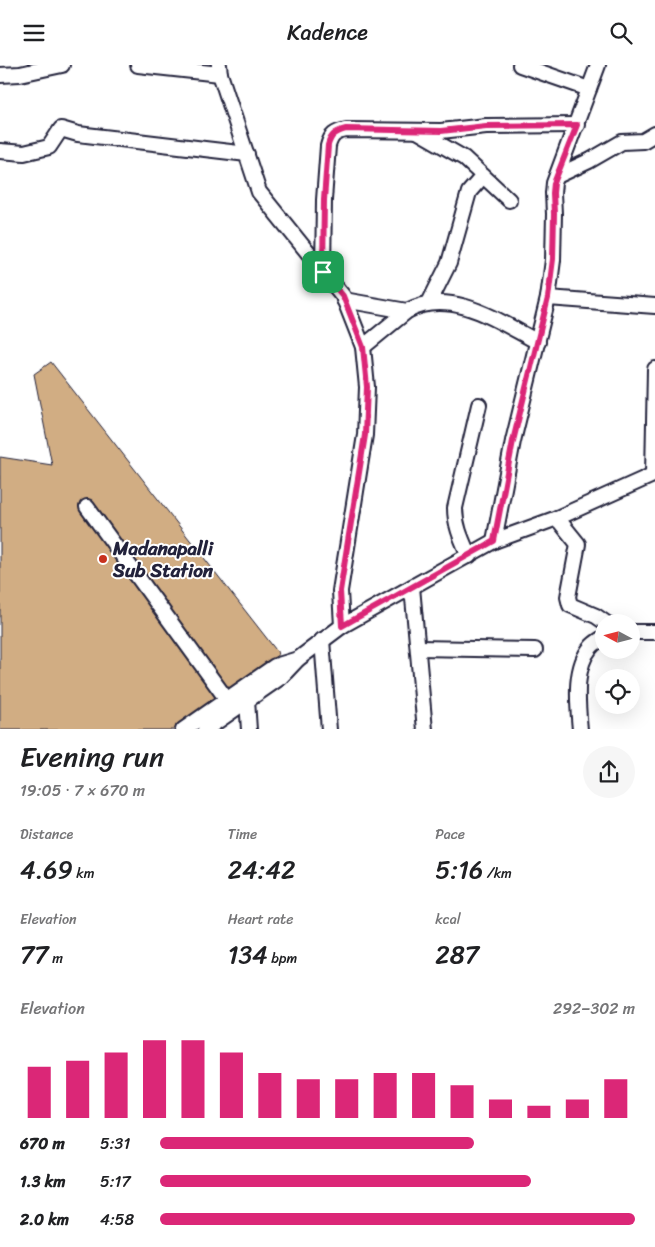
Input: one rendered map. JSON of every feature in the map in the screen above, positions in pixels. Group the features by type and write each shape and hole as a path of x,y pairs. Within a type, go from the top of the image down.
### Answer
{"street":[{"path":"0,75 20,74 62,65"},
{"path":"138,65 219,70 260,192 344,300 363,347 367,387 365,435 340,591 342,626"},
{"path":"520,65 589,89"},
{"path":"494,541 513,441 548,298 553,259 553,193 556,176 577,125 598,65"},
{"path":"323,272 324,200 328,145 330,138 336,132 346,129 441,131 486,126 577,125"},
{"path":"0,151 24,153 49,147 61,129 78,134 246,154"},
{"path":"415,129 464,158 508,200"},
{"path":"556,176 589,161 622,142 643,141 655,134"},
{"path":"429,303 450,263 469,192 483,177"},
{"path":"548,298 655,306"},
{"path":"344,300 407,311"},
{"path":"363,347 407,311 429,303 447,302 463,305 496,320 538,343"},
{"path":"183,729 230,704 247,700 281,677 298,659 342,626 494,541 557,517 654,475 655,375"},
{"path":"469,556 455,519 455,508 479,405"},
{"path":"86,507 230,704"},
{"path":"557,517 578,544 568,597 570,605 595,616"},
{"path":"412,587 425,729"},
{"path":"640,632 655,632"},
{"path":"322,640 329,729"},
{"path":"580,729 577,692 579,677 583,662 591,647 595,644"},
{"path":"418,648 535,650"},
{"path":"205,729 230,704 275,666 298,659"},
{"path":"247,700 249,729"}],"building":[{"name":"Madanapalli Sub Station","path":"51,362 279,654 175,729 0,729 0,457 52,465 34,374"}],"place":[{"name":"Madanapalli Sub Station","path":"103,559"}],"route":[{"path":"577,125 554,183 553,259 548,298 513,441 494,541 342,626 340,591 365,435 367,387 363,347 343,296 323,272 324,200 328,145 330,138 336,132 346,129 441,131 486,126 577,125"}]}
